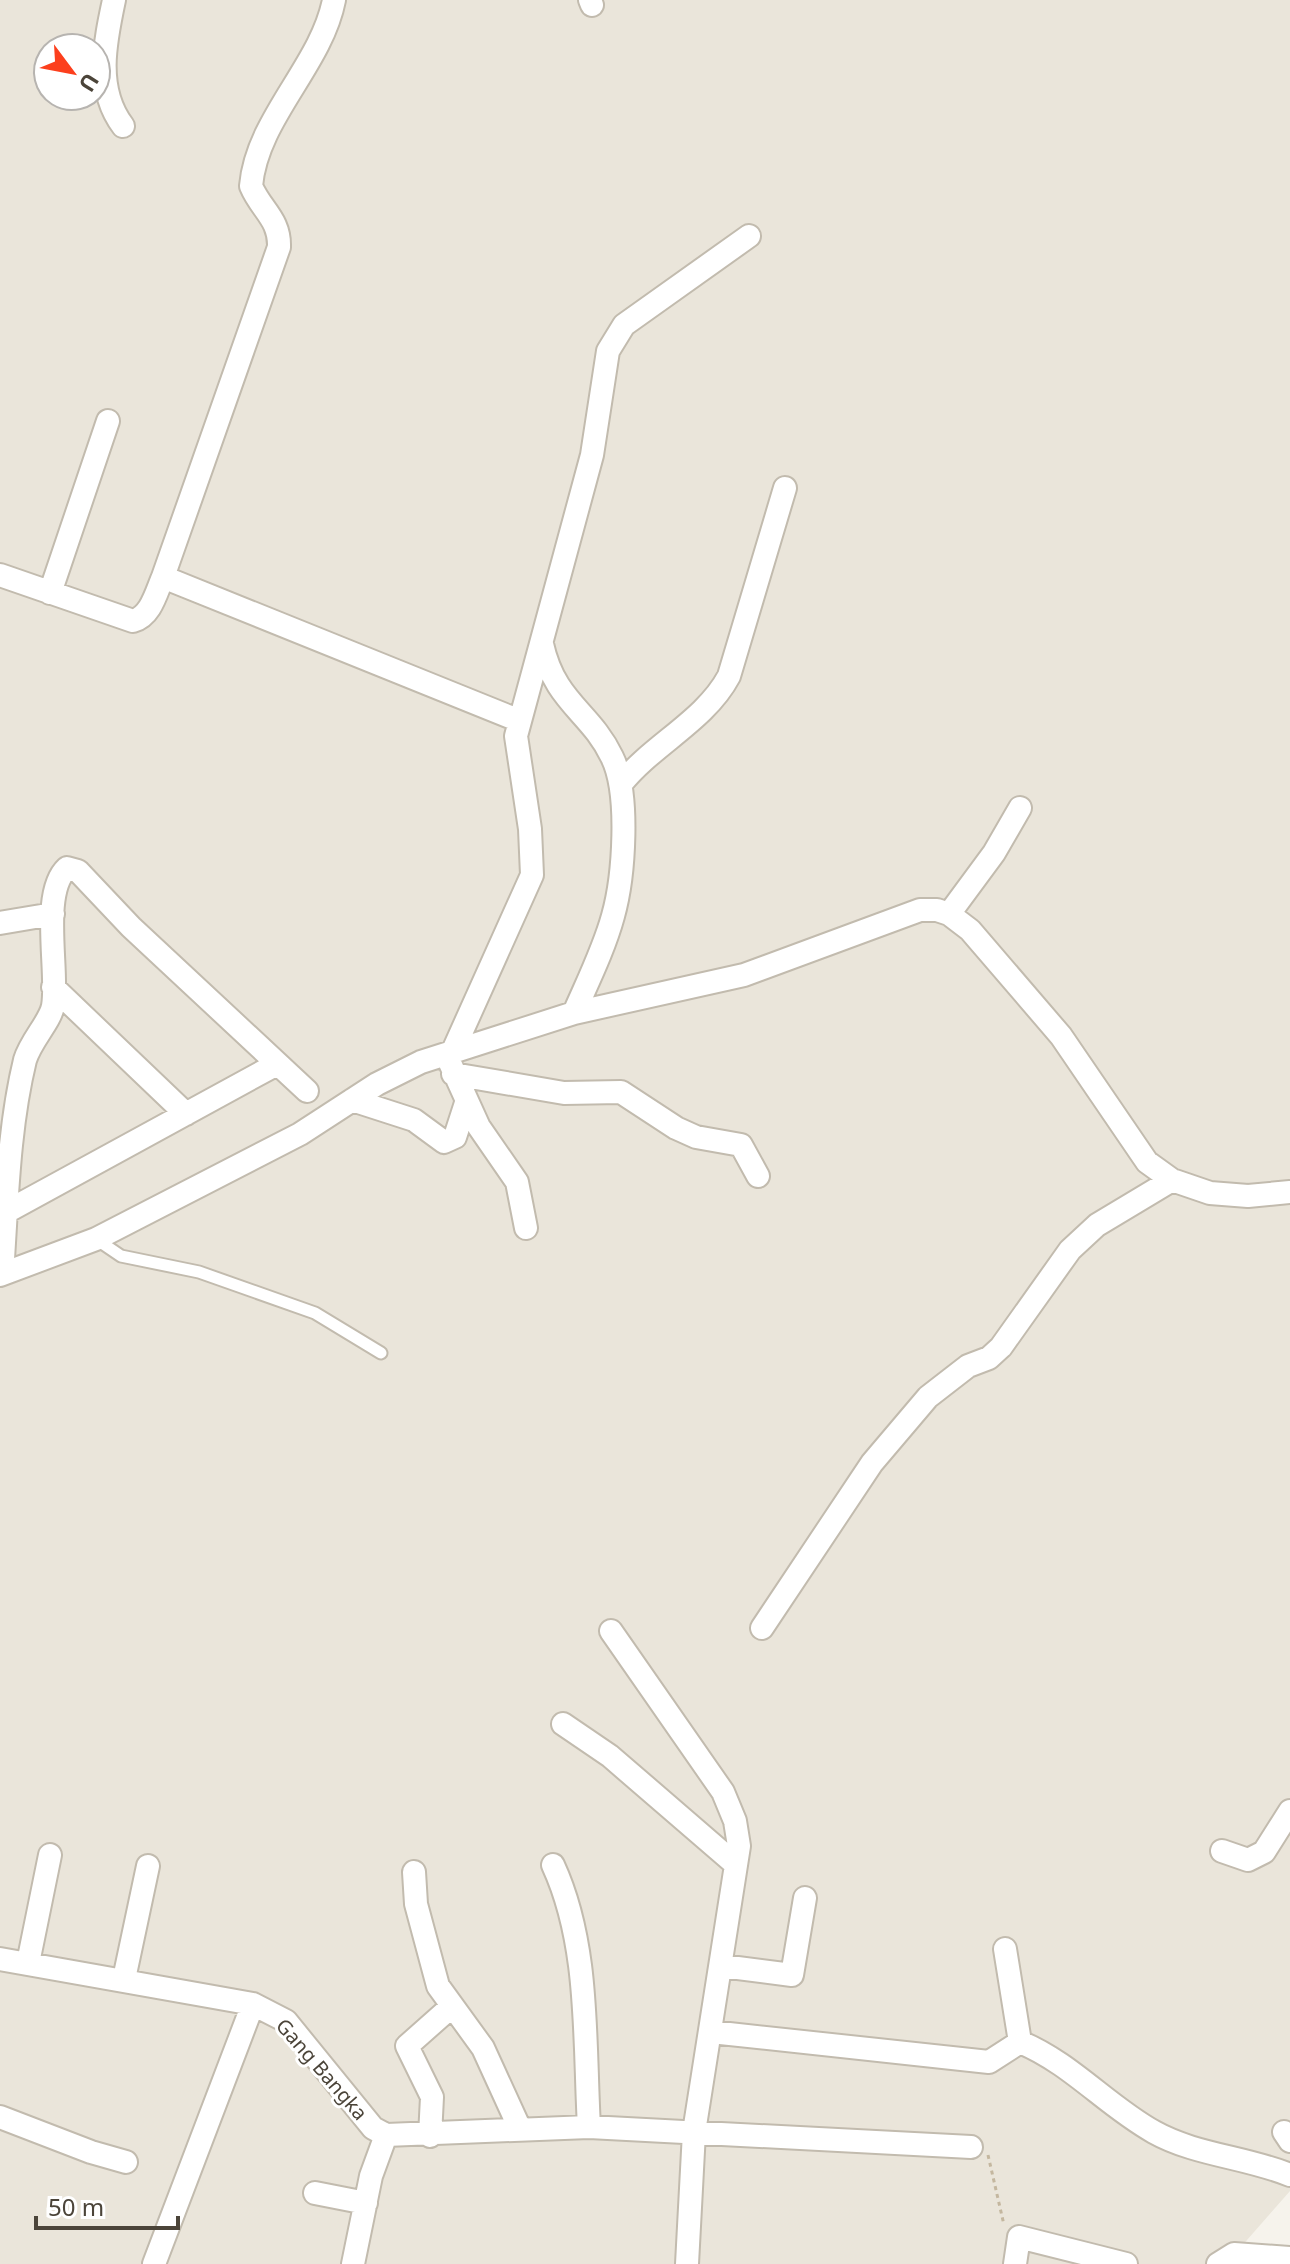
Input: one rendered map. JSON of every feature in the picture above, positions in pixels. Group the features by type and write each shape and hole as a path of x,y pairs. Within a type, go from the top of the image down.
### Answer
{"street":[{"path":"114,0 106,39 105,89 123,126"},
{"path":"0,575 133,621 144,617 163,577 279,247 280,231 253,191 256,162 285,99 324,29 334,0"},
{"path":"526,1228 517,1182 466,1103 450,1061 532,875 530,829 516,736 592,455 608,351 624,325 749,236"},
{"path":"50,593 108,421"},
{"path":"621,784 641,759 711,704 721,691 729,676 785,488"},
{"path":"163,577 520,721"},
{"path":"541,643 547,669 565,700 598,735 613,758 621,784 621,865 614,915 574,1013"},
{"path":"949,914 994,853 1020,808"},
{"path":"307,1091 131,927 78,871 67,868 60,874 53,914 53,1007 31,1042 12,1123 1,1275 96,1239 300,1134 352,1100 410,1068 450,1061 574,1013 744,975 920,910 949,914 970,930 1046,1018 1098,1088 1133,1146 1172,1180 1230,1196 1290,1192"},
{"path":"0,923 53,914"},
{"path":"53,987 186,1114"},
{"path":"450,1061 564,1093 621,1092 676,1128 696,1137 743,1146 758,1176"},
{"path":"6,1212 277,1064"},
{"path":"352,1100 414,1120 444,1142 455,1137 466,1103"},
{"path":"762,1628 872,1463 928,1397 968,1366 989,1358 1001,1347 1070,1250 1097,1225 1172,1180"},
{"path":"611,1631 723,1792 735,1821 739,1846 694,2132 687,2264"},
{"path":"563,1724 610,1756 734,1863"},
{"path":"1222,1851 1248,1860 1264,1852 1290,1811"},
{"path":"28,1963 50,1855"},
{"path":"553,1865 569,1902 578,1955 589,2127"},
{"path":"124,1979 148,1866"},
{"path":"414,1872 416,1904 438,1986 483,2048 520,2129"},
{"path":"722,1966 793,1974 805,1898"},
{"path":"1005,1949 1020,2042"},
{"name":"Gang Bangka","path":"0,1959 253,2004 286,2021 373,2128 386,2135 430,2136 589,2127 971,2147"},
{"path":"154,2264 253,2004"},
{"path":"430,2136 432,2097 407,2046 451,2007"},
{"path":"711,2032 989,2062 1020,2042"},
{"path":"1020,2042 1060,2063 1151,2130 1170,2140 1290,2175"},
{"path":"0,2117 126,2162"},
{"path":"353,2264 366,2203 386,2135"},
{"path":"315,2193 366,2203"},
{"path":"1015,2264 1019,2237 1126,2264"},
{"path":"1218,2264 1234,2254 1290,2258"}],"lane":[{"path":"96,1239 121,1256 199,1272 315,1313 381,1353"}],"path":[{"path":"971,2147 991,2159 1003,2224 1019,2237"}],"shaded area":[{"path":"0,0 1290,0 1290,2191 1226,2264 0,2264"}]}
